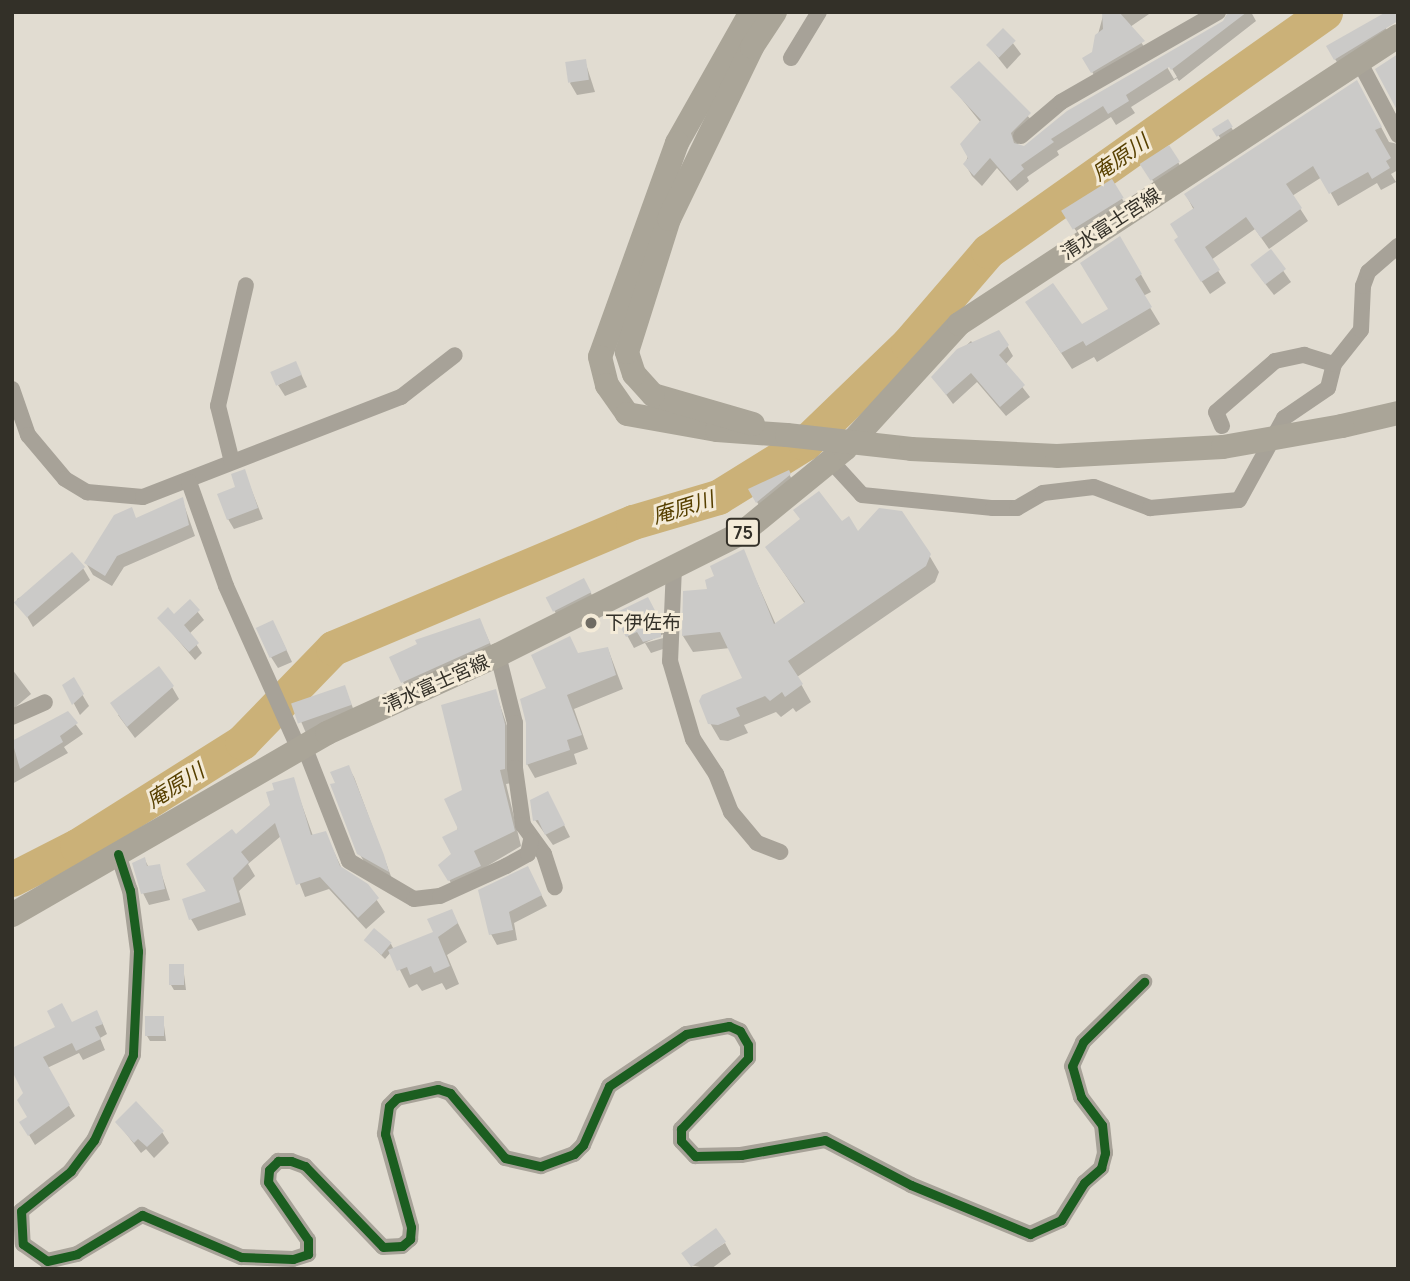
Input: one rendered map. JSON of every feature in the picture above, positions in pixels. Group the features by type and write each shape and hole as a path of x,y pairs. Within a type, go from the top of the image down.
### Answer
{"main road":[{"path":"743,42 751,12"},
{"path":"775,12 743,42 677,143 600,357 607,385 627,414 718,430 911,449 1057,456 1223,447 1398,413"},
{"name":"清水富士宮線","path":"12,915 302,748 498,655 750,527 831,461 959,324 1398,36"}],"street":[{"path":"791,58 819,12"},
{"path":"1021,136 1061,102 1218,12"},
{"path":"1359,61 1398,135"},
{"path":"831,461 862,495 993,508 1017,508 1043,493 1094,487 1150,508 1239,500 1284,418 1328,388 1335,364 1361,330 1363,286 1368,272 1398,246"},
{"path":"232,462 218,406 246,285"},
{"path":"12,389 28,435 45,459 65,479 87,492 143,498 401,397 455,355"},
{"path":"1222,426 1216,412 1275,361 1304,355 1335,364"},
{"path":"189,482 226,586 302,748 349,861 414,899 440,896 506,866 528,854 531,840"},
{"path":"674,567 670,661 694,739 716,774 731,812 757,843 780,852"},
{"path":"498,655 515,723 519,807 531,840 544,854 555,887"},
{"path":"12,717 45,702"},
{"path":"118,854 130,890 138,951 133,1055 94,1140 71,1171 21,1211 23,1244 47,1261 77,1254 142,1215 241,1257 293,1259 308,1254 308,1240 268,1182 269,1170 278,1161 291,1161 304,1166 383,1247 402,1246 410,1239 411,1227 385,1134 389,1106 397,1098 438,1088 450,1093 505,1158 541,1166 574,1154 583,1145 609,1086 687,1034 729,1026 740,1031 748,1045 748,1058 681,1129 681,1141 695,1156 741,1155 825,1140 911,1185 1030,1234 1061,1220 1084,1183 1101,1168 1105,1153 1101,1125 1081,1097 1072,1066 1083,1042 1144,982"}],"building":[{"path":"1102,12 1119,12 1145,41 1091,73 1082,58 1092,52 1095,35 1103,29"},
{"path":"1228,12 1247,12 1171,70 1169,67 1126,95 1129,101 1108,114 1103,106 1051,139 1054,142 1021,165 1024,169 1010,181 990,158 974,176 963,164 968,158 960,144 981,120 950,87 979,61 1031,113 1011,133 1014,143 1024,146 1067,111 1223,21"},
{"path":"1386,12 1398,12 1398,21 1334,60 1326,46"},
{"path":"1003,28 1016,41 999,58 986,45"},
{"path":"1398,54 1398,112 1375,69"},
{"path":"586,59 589,80 568,83 565,62"},
{"path":"1357,80 1382,127 1375,130 1391,158 1386,161 1390,168 1372,179 1368,172 1329,194 1313,166 1286,184 1302,208 1261,238 1246,217 1205,247 1220,270 1201,282 1174,240 1178,237 1170,224 1194,208 1184,194"},
{"path":"1228,119 1233,127 1217,137 1212,129"},
{"path":"1169,145 1180,162 1151,181 1140,164"},
{"path":"1112,179 1124,198 1073,229 1061,211"},
{"path":"1120,236 1142,274 1135,279 1152,307 1086,346 1083,341 1061,353 1025,302 1053,283 1082,324 1108,309 1080,263"},
{"path":"1271,249 1286,269 1265,285 1250,265"},
{"path":"999,330 1009,345 999,355 1025,385 1000,407 971,373 946,395 931,377 957,349"},
{"path":"296,361 302,375 276,386 270,372"},
{"path":"245,469 258,508 227,520 217,494 235,487 231,474"},
{"path":"789,470 791,474 756,503 748,489"},
{"path":"819,491 842,521 849,516 858,531 879,508 902,511 931,554 926,566 788,661 803,684 785,697 782,692 770,701 765,696 736,708 740,716 718,725 708,724 699,701 702,695 742,678 720,632 682,636 683,591 707,589 705,580 714,576 710,566 744,549 774,624 805,602 765,547 800,519 793,510"},
{"path":"183,497 189,525 117,556 105,576 84,563 114,515 132,507 136,518"},
{"path":"72,552 85,567 27,618 14,603"},
{"path":"584,578 591,592 553,612 546,598"},
{"path":"648,597 661,622 661,637 643,642 637,632 626,637 613,614"},
{"path":"190,599 200,610 184,625 199,643 189,652 157,618 168,607 174,614"},
{"path":"480,618 490,643 401,683 389,657 417,644 415,640"},
{"path":"273,620 287,650 270,658 256,628"},
{"path":"570,636 578,653 608,647 616,675 567,695 582,735 567,740 570,750 526,765 526,723 520,699 546,688 531,655"},
{"path":"159,666 174,686 127,727 110,703"},
{"path":"74,677 84,694 72,705 62,685"},
{"path":"345,685 352,705 298,723 291,704"},
{"path":"496,689 505,724 505,769 500,770 515,831 474,851 481,866 448,881 438,865 451,854 442,837 458,829 444,799 462,790 441,705"},
{"path":"68,711 78,723 60,736 63,742 20,769 12,741"},
{"path":"349,765 389,872 357,854 330,784 335,783 330,772"},
{"path":"294,777 311,835 326,831 340,866 368,884 379,898 358,918 320,877 296,885 275,823 241,852 249,862 233,878 240,902 189,920 182,899 206,891 186,864 232,829 236,834 270,805 266,792 274,790 272,783"},
{"path":"548,791 565,825 545,835 538,820 533,821 530,800"},
{"path":"145,857 147,866 160,864 165,889 141,894 132,863"},
{"path":"528,866 542,895 509,912 513,930 489,935 478,890"},
{"path":"452,909 458,923 438,937 450,966 434,973 431,966 410,975 407,967 397,971 388,950 433,932 427,919"},
{"path":"374,928 392,943 381,955 364,940"},
{"path":"169,964 184,964 184,985 169,985"},
{"path":"62,1003 72,1022 97,1010 103,1024 95,1027 101,1039 76,1051 72,1043 43,1057 70,1105 28,1136 19,1122 27,1117 17,1100 23,1093 12,1071 12,1048 55,1027 47,1011"},
{"path":"145,1016 164,1016 164,1036 145,1036"},
{"path":"136,1101 164,1131 147,1147 138,1139 134,1143 115,1122"},
{"path":"716,1228 726,1242 691,1267 681,1253"}],"waterway":[{"name":"庵原川","path":"12,879 77,846 242,742 333,648 633,522 718,497 805,443 908,344 988,251 1325,12"}],"cycle path":[{"path":"118,854 130,890 138,951 133,1055 94,1140 71,1171 21,1211 23,1244 47,1261 77,1254 142,1215 241,1257 293,1259 308,1254 308,1240 268,1182 269,1170 278,1161 291,1161 305,1166 383,1247 402,1246 410,1239 411,1227 385,1134 389,1106 397,1098 438,1089 450,1093 505,1158 541,1166 574,1154 583,1145 609,1086 686,1034 729,1026 740,1031 748,1045 748,1058 681,1129 681,1141 695,1156 741,1155 825,1140 911,1185 1030,1234 1061,1220 1084,1183 1101,1168 1105,1153 1102,1125 1081,1097 1072,1066 1083,1042 1144,982"}],"place":[{"name":"下伊佐布","path":"591,623"}]}
